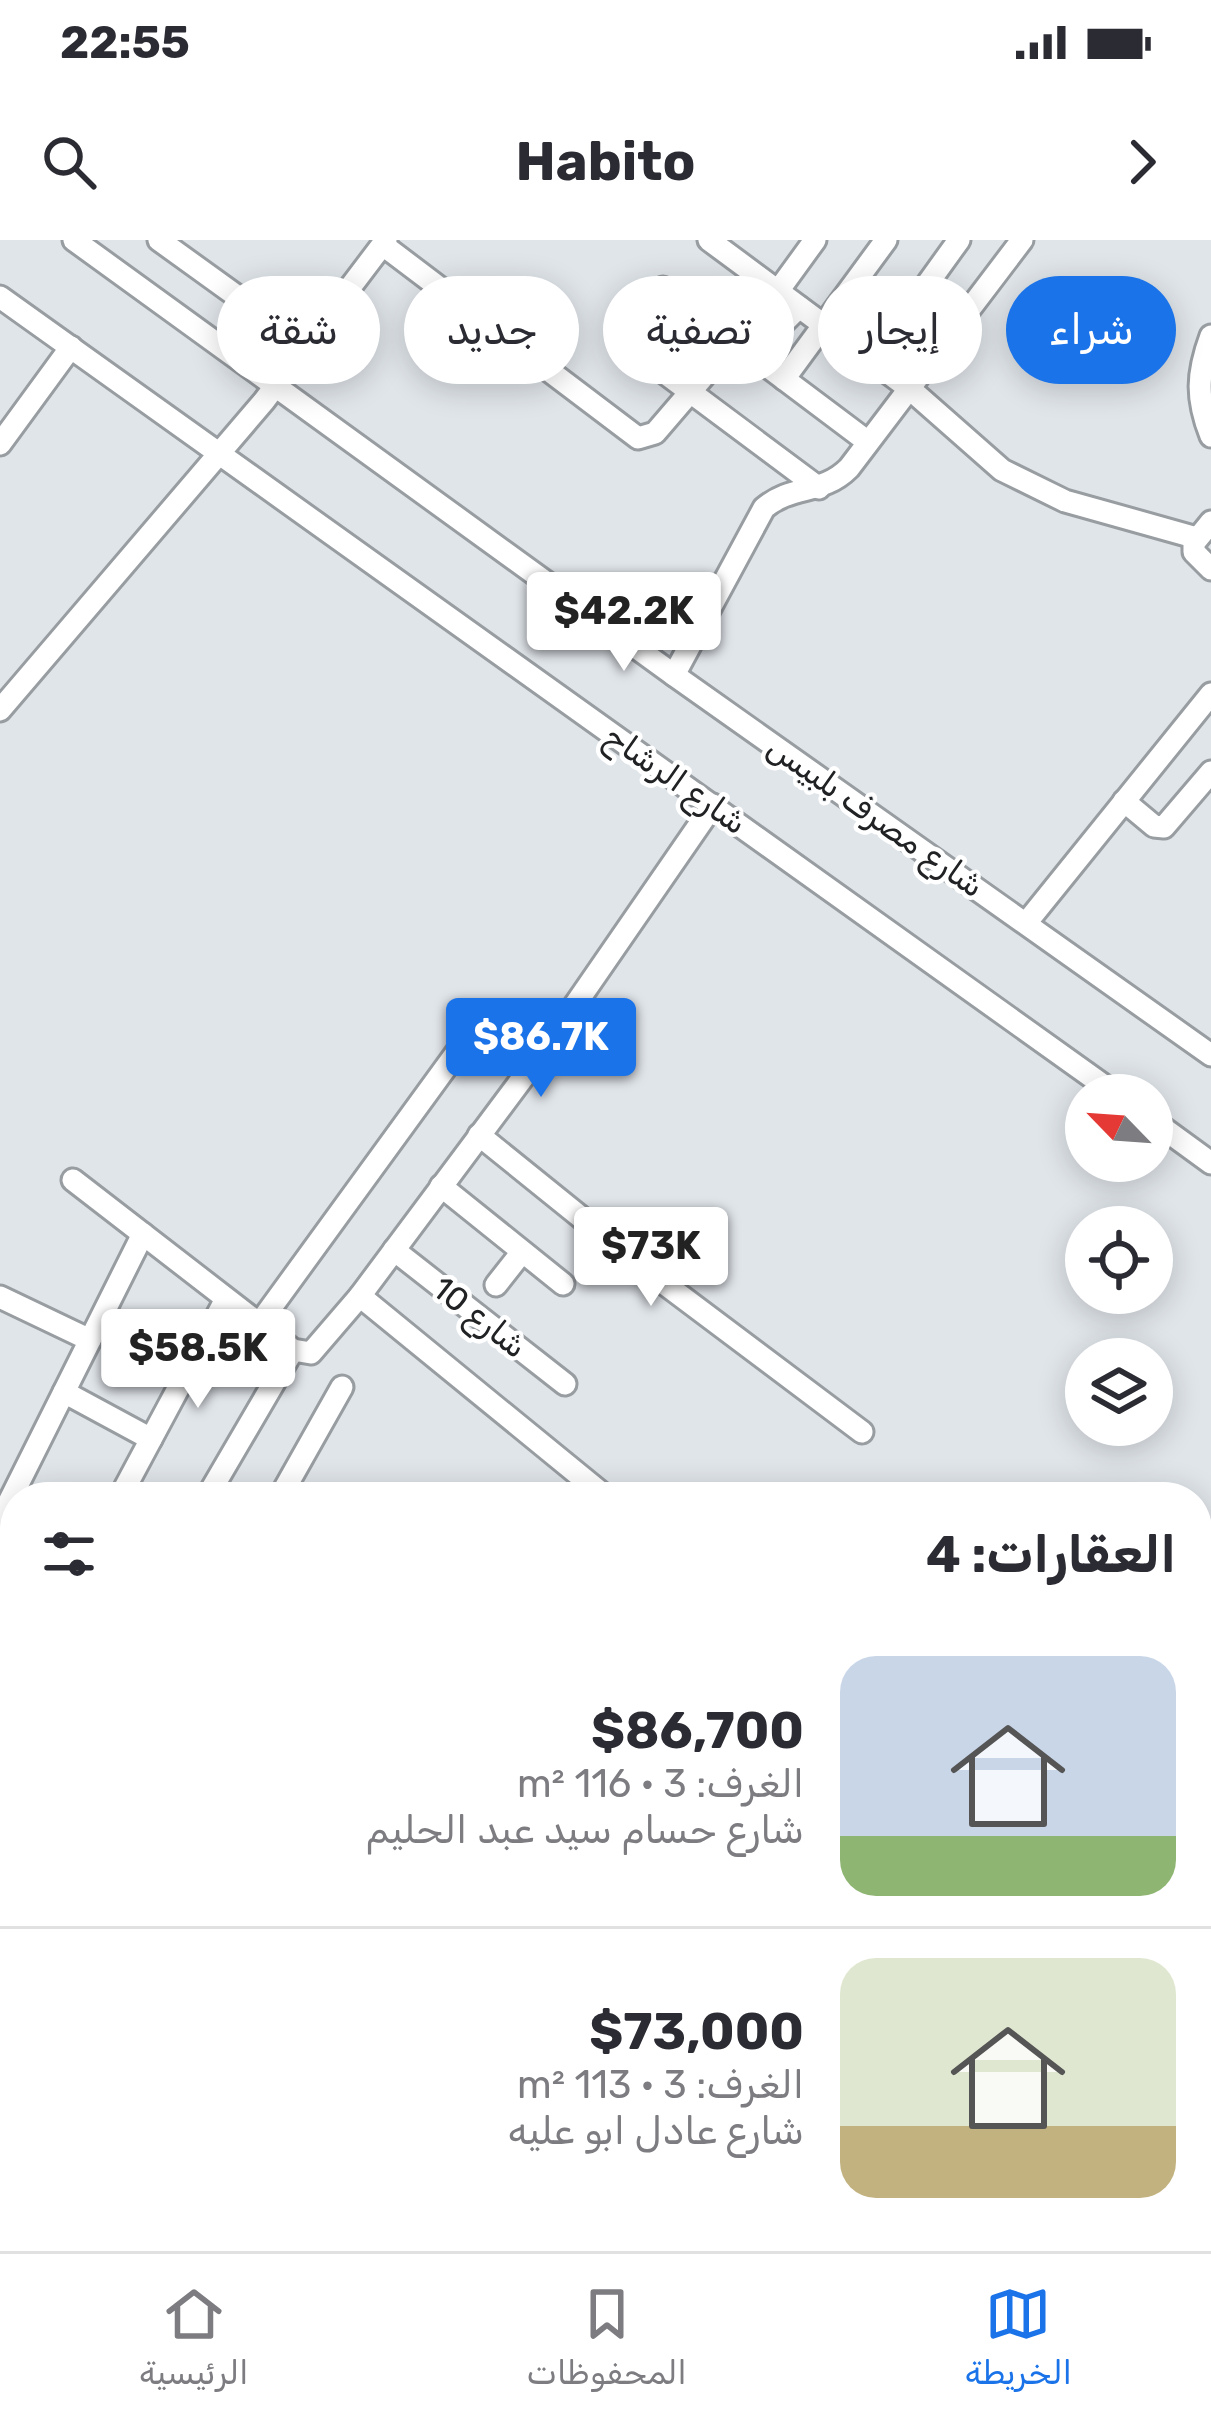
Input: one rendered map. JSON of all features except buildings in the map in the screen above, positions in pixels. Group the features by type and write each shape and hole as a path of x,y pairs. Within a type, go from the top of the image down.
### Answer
{"street":[{"name":"شارع مصرف بلبيس","path":"74,240 271,393 1211,1055"},
{"path":"160,240 217,281"},
{"path":"789,276 815,240"},
{"path":"860,276 886,240"},
{"path":"933,276 959,240"},
{"path":"674,675 764,508 780,494 836,481 1022,240"},
{"path":"359,276 385,242 638,438 655,433 697,384"},
{"path":"719,243 760,276"},
{"name":"شارع الرشاح","path":"0,296 226,447 1088,1074"},
{"path":"794,303 818,321"},
{"path":"794,312 799,307"},
{"path":"794,366 818,333"},
{"path":"1211,336 1199,368 1198,402 1211,436"},
{"path":"0,444 71,347"},
{"path":"0,710 278,384"},
{"path":"679,384 819,488"},
{"path":"791,384 868,442"},
{"path":"903,384 1002,470 1033,488 1098,512 1207,527 1194,552 1211,569"},
{"path":"1027,922 1211,694"},
{"path":"1124,801 1154,826 1164,827 1211,772"},
{"path":"217,1482 304,1351 360,1296 614,951 713,805"},
{"path":"259,1324 457,1052"},
{"path":"479,1135 862,1432"},
{"path":"1173,1135 1211,1163"},
{"path":"73,1180 259,1324 304,1351"},
{"path":"441,1186 563,1284"},
{"path":"19,1482 142,1234"},
{"name":"شارع 10","path":"394,1250 565,1384"},
{"path":"496,1285 522,1252"},
{"path":"360,1296 588,1482"},
{"path":"0,1297 90,1340"},
{"path":"128,1482 226,1299"},
{"path":"288,1482 342,1387"},
{"path":"64,1392 151,1439"}]}
